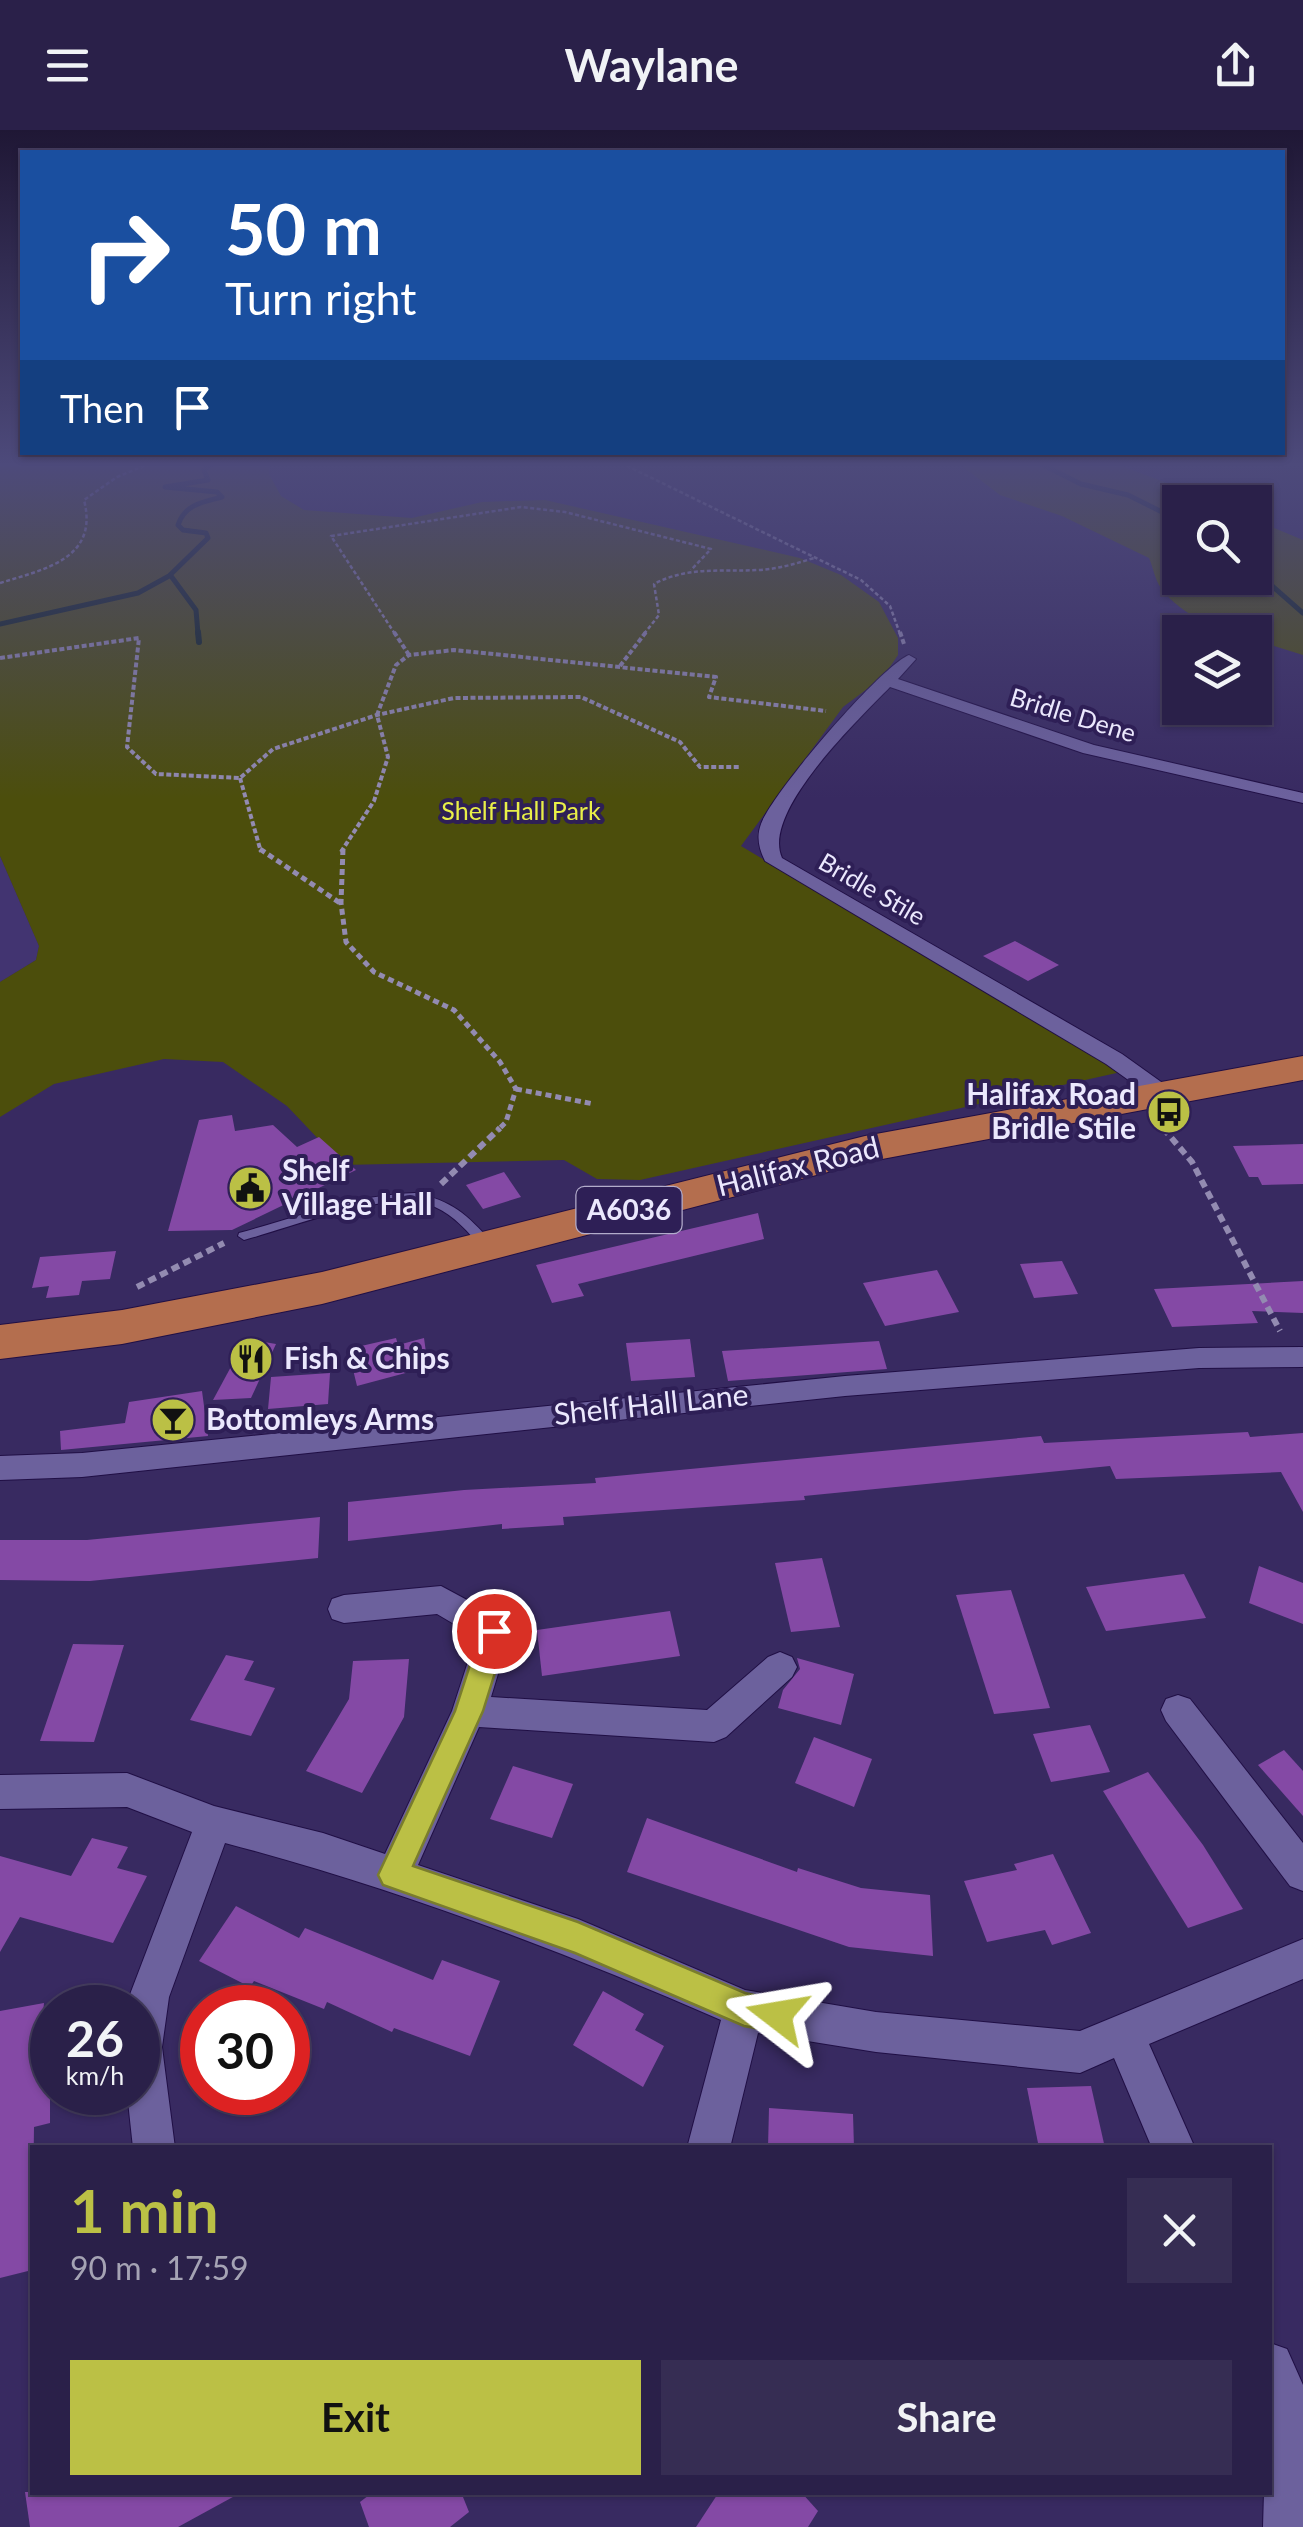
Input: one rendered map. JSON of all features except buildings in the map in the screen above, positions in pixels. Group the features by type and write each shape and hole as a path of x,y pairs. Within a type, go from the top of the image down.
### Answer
{"highway":[{"name":"Halifax Road","path":"105,1329 322,1288 865,1149 1300,1072"},
{"name":"A6036","path":"0,1342 105,1329"}],"street":[{"name":"Bridle Stile","path":"909,660 852,714 770,823 767,845 774,861 1114,1059 1150,1096"},
{"name":"Bridle Dene","path":"890,682 1089,749 1303,798"},
{"name":"Shelf Hall Lane","path":"0,1468 82,1466 845,1386 1199,1358 1298,1357"},
{"path":"344,1609 440,1600 494,1631 469,1711 394,1875"},
{"path":"469,1711 714,1726 780,1667"},
{"path":"1178,1710 1303,1873"},
{"path":"0,1792 127,1790 214,1823 322,1851 578,1938 744,2010 876,2032 1080,2052 1303,1959"},
{"path":"154,2145 142,2047 149,1997 214,1823"},
{"path":"709,2145 744,2010"},
{"path":"1124,2034 1173,2145"},
{"path":"1272,2371 1288,2408 1288,2527"}],"lane":[{"path":"244,1236 362,1204 400,1198 432,1200 461,1218 488,1246"}],"path":[{"path":"0,583 26,575"},
{"path":"356,575 409,656"},
{"path":"620,666 660,615 654,584 672,575"},
{"path":"850,575 890,606 909,660"},
{"path":"0,658 139,638 127,747 156,774 240,778 273,749 378,715 454,698 581,698 680,742 700,767 740,767"},
{"path":"432,1200 446,1176 506,1122 516,1090 500,1062 454,1010 374,972 346,942 341,904 342,852 374,802 388,756 378,715 396,665 409,656 454,650 620,666 716,677 709,697 852,714"},
{"path":"240,778 260,853 341,904"},
{"path":"516,1090 594,1104"},
{"path":"1150,1096 1192,1162 1298,1357"},
{"path":"105,1329 110,1304 196,1254 244,1236"}],"shaded area":[{"path":"0,856 39,946 36,960 0,982"}],"green space":[{"name":"Shelf Hall Park","path":"0,575 841,575 879,602 898,638 898,655 883,677 843,707 741,846 1121,1072 640,1180 597,1179 564,1160 343,1165 287,1106 223,1062 164,1059 54,1084 0,1117 0,982 36,960 39,946 0,856"},
{"path":"1272,575 1303,575 1303,655 1272,645 1272,615 1191,615 1167,595 1272,595"}],"waterway":[{"path":"0,624 138,593 170,575"},
{"path":"171,576 196,610 198,634"},
{"path":"1272,586 1303,613"},
{"path":"198,632 199,642"}],"place":[{"name":"Halifax Road Bridle Stile","path":"1169,1112"},
{"name":"Shelf Village Hall","path":"250,1188"},
{"name":"Fish & Chips","path":"251,1359"},
{"name":"Bottomleys Arms","path":"173,1420"}],"route":[{"path":"494,1631 469,1711 394,1875 578,1938 744,2010 777,2015"}]}
